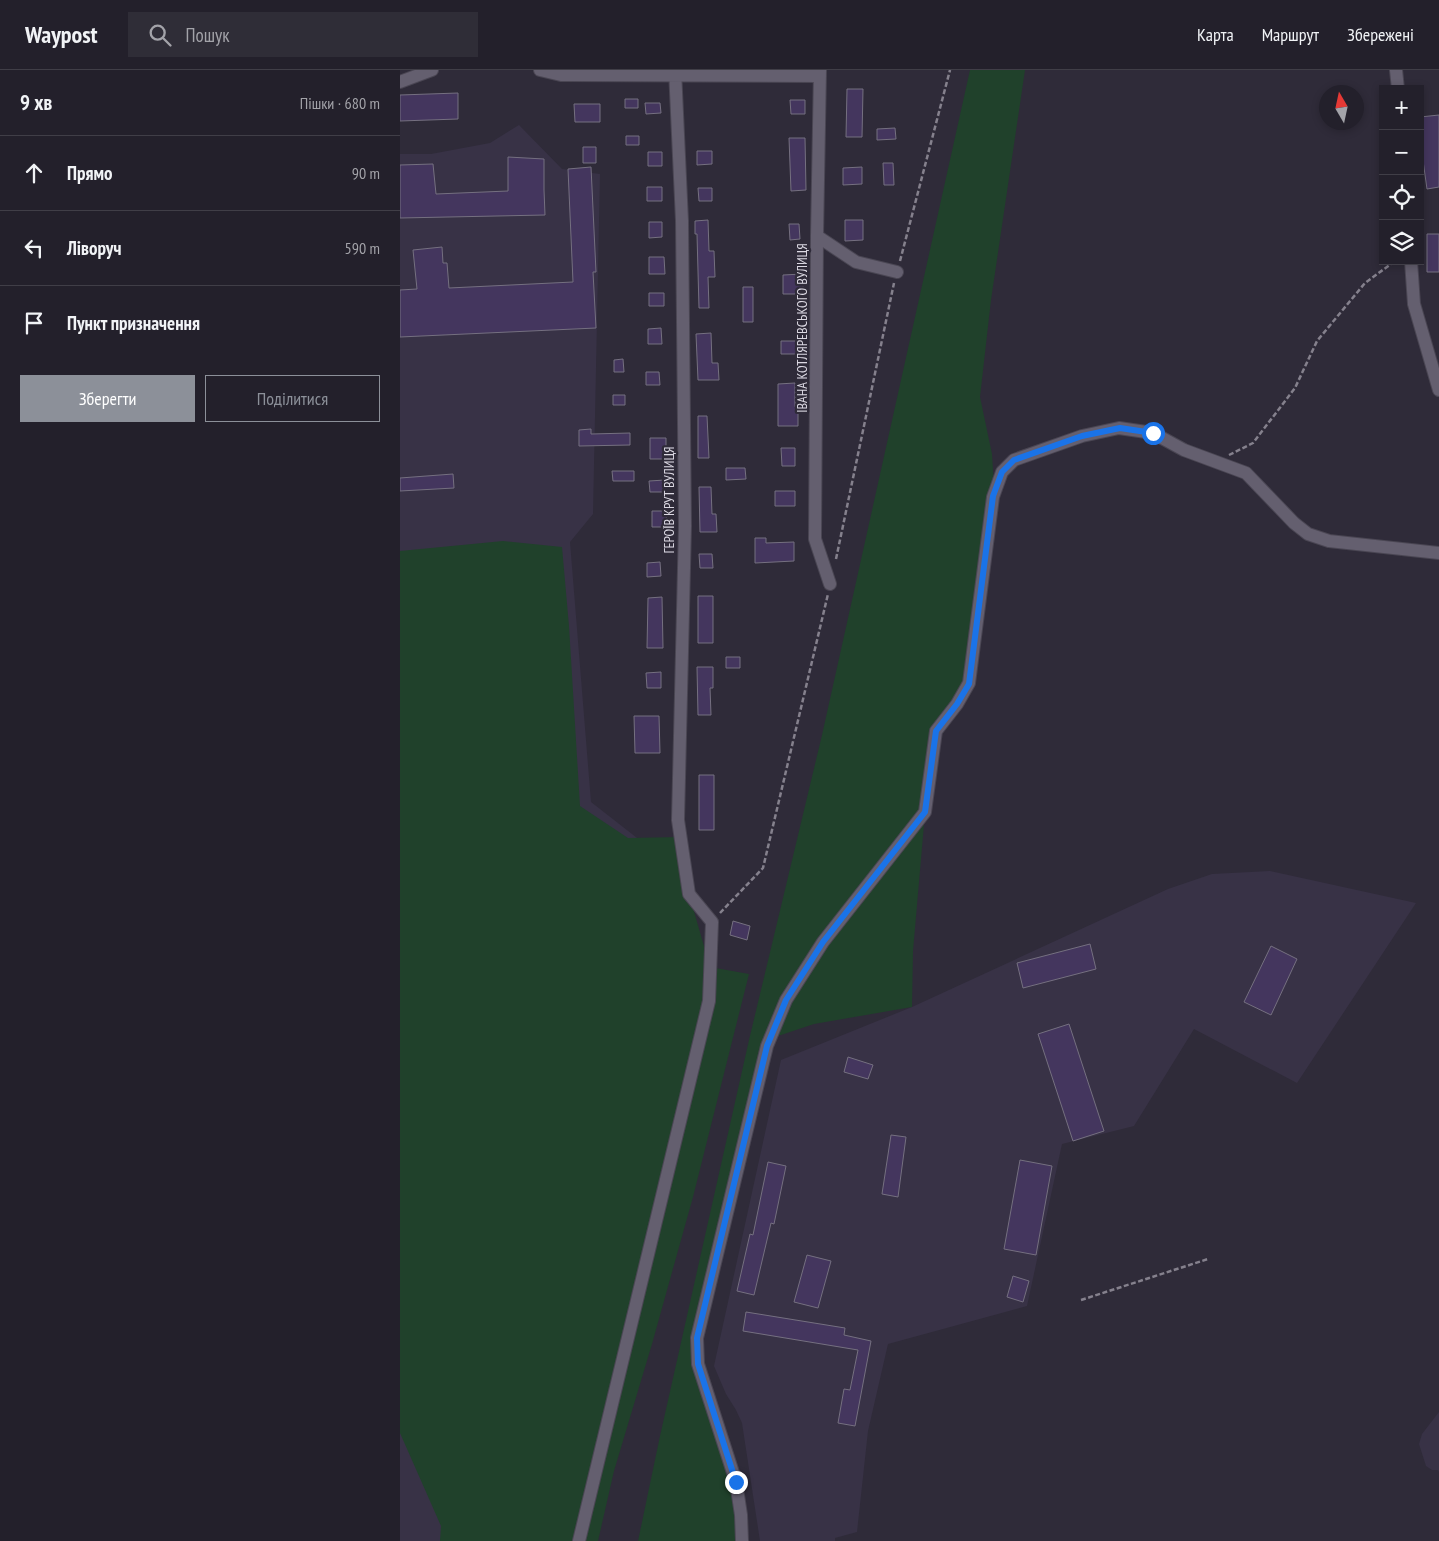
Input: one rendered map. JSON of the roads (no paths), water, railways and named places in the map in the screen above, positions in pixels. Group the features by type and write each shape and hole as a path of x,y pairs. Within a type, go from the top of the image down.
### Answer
{"street":[{"path":"400,82 432,70"},
{"path":"540,70 561,75 820,73"},
{"path":"1396,70 1398,85"},
{"name":"ГЕРОЇВ КРУТ ВУЛИЦЯ","path":"579,1541 709,1001 712,922 689,894 678,820 685,526 682,221 675,73"},
{"name":"ІВАНА КОТЛЯРЕВСЬКОГО ВУЛИЦЯ","path":"820,73 817,236 816,539 830,584"},
{"path":"817,236 856,262 897,272"},
{"path":"1411,265 1414,304 1439,390"},
{"path":"742,1541 741,1514 736,1482 698,1364 697,1338 764,1055 786,1000 823,942 925,812 936,731 957,704 969,684 993,496 1002,472 1014,460 1082,436 1120,428 1153,433 1184,450 1246,473 1294,523 1308,534 1329,541 1439,553"}]}
